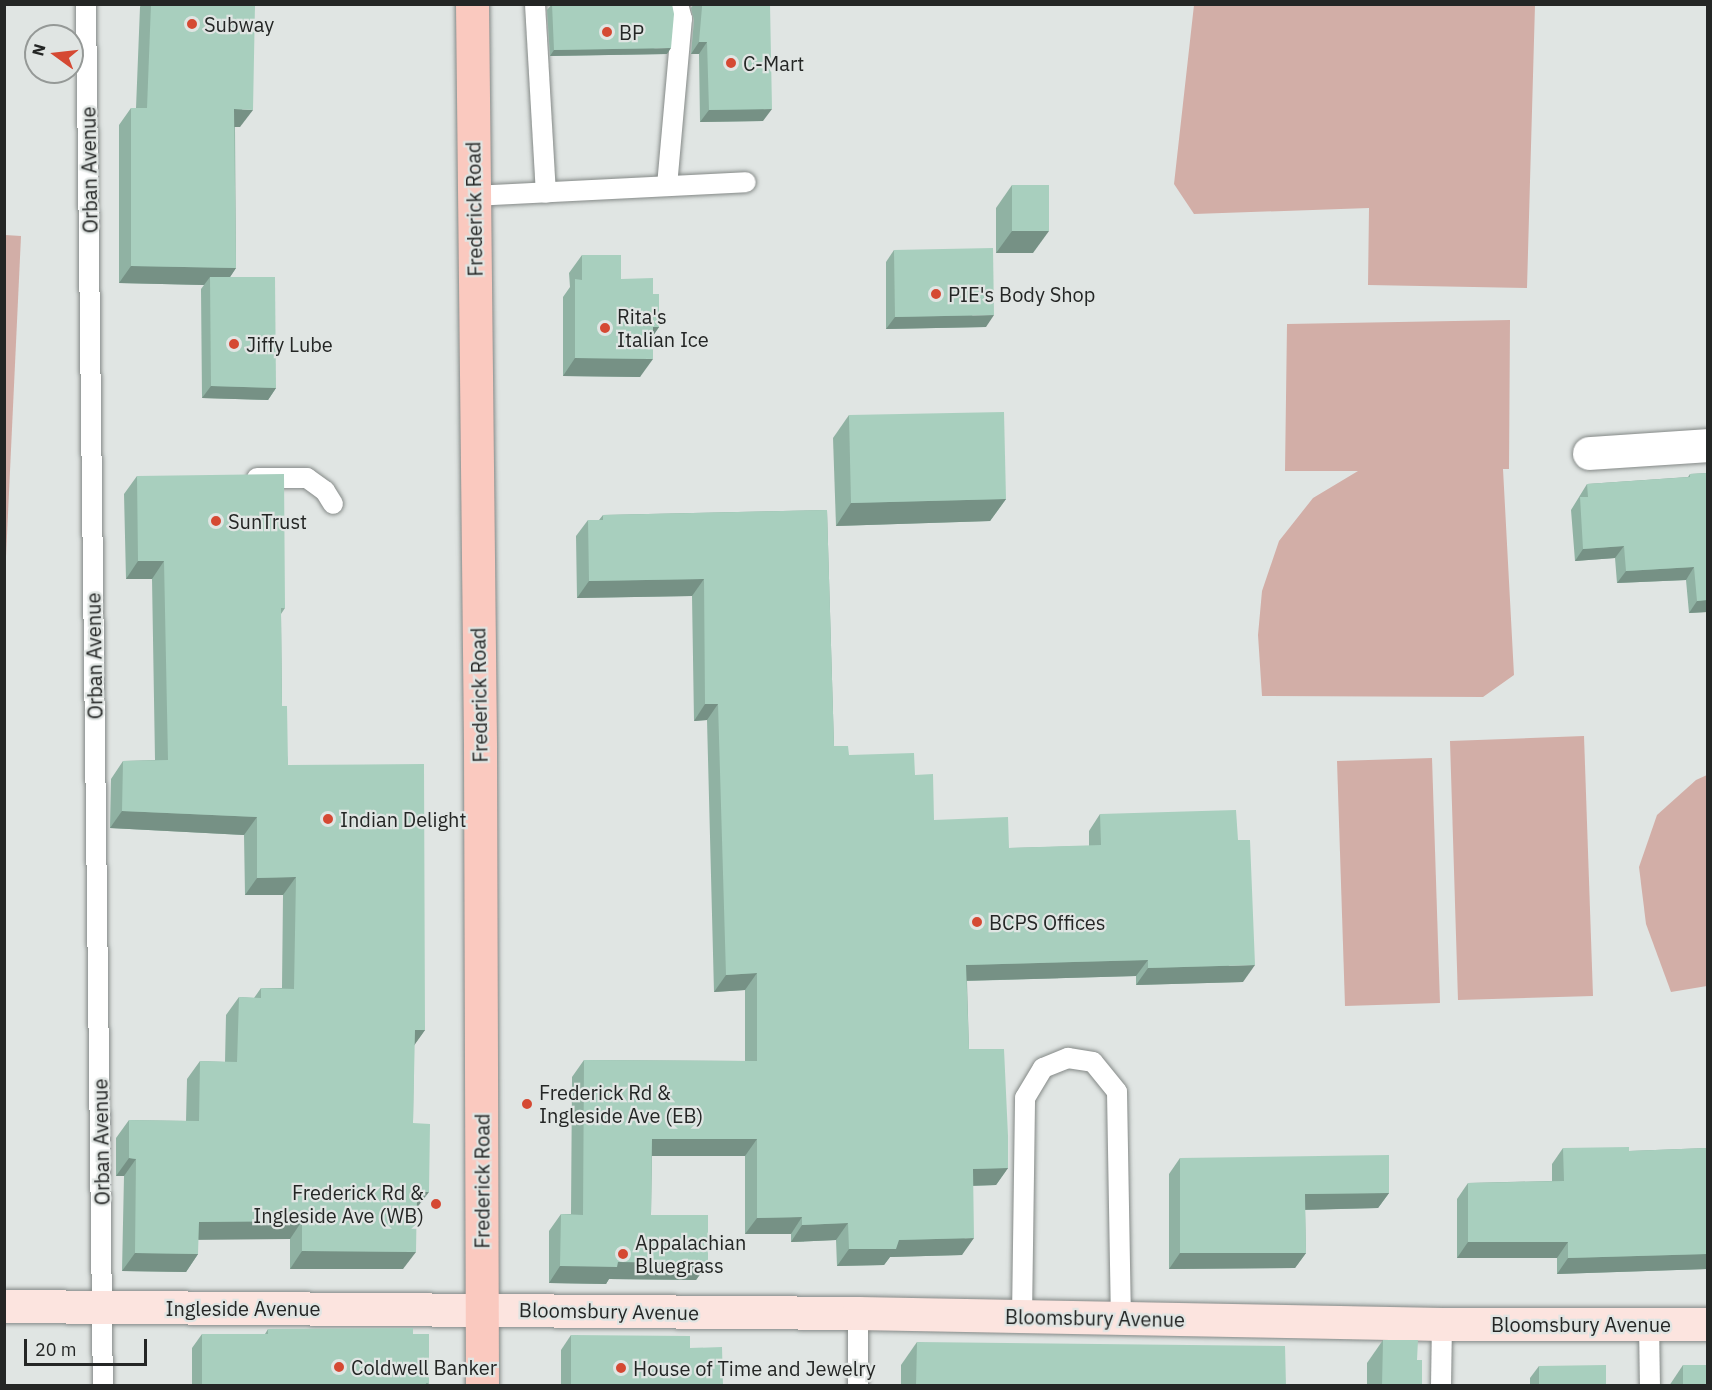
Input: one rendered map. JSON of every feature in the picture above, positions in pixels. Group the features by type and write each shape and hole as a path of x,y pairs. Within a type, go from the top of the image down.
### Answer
{"main road":[{"name":"Frederick Road","path":"472,4 480,748 482,1386"},
{"name":"Ingleside Avenue","path":"4,1306 482,1310"},
{"name":"Bloomsbury Avenue","path":"482,1310 858,1313 1442,1324 1707,1324"}],"street":[{"path":"1589,453 1707,445"}],"lane":[{"name":"Orban Avenue","path":"87,4 103,1386"},
{"path":"535,4 546,193"},
{"path":"667,186 682,19 678,4"},
{"path":"473,196 746,182"},
{"path":"236,478 307,478 325,491 333,504"},
{"path":"1022,1317 1025,1098 1043,1068 1068,1058 1093,1062 1117,1092 1121,1318"},
{"path":"858,1313 858,1386"},
{"path":"1441,1386 1442,1324"},
{"path":"1649,1324 1650,1386"}],"shaded area":[{"path":"1194,5 1535,5 1527,288 1368,285 1369,208 1194,214 1174,184"},
{"path":"4,235 21,236 5,578"},
{"path":"1510,320 1509,469 1503,469 1514,675 1483,697 1262,696 1258,635 1262,591 1279,541 1313,498 1358,471 1285,471 1287,324"},
{"path":"1584,736 1593,996 1458,1000 1450,741"},
{"path":"1432,758 1440,1003 1345,1006 1337,761"},
{"path":"1707,775 1707,986 1671,992 1646,924 1639,867 1657,815 1696,780"}],"building":[{"path":"151,4 255,4 253,110 234,109 236,268 131,266 131,108 147,108"},
{"name":"BP","path":"552,4 672,4 674,14 671,48 554,50"},
{"name":"C-Mart","path":"702,4 770,4 772,109 709,110 707,42 699,42"},
{"path":"1012,185 1049,185 1049,231 1012,231"},
{"name":"PIE's Body Shop","path":"993,248 994,315 895,317 894,250"},
{"name":"Rita's Italian Ice","path":"582,255 621,255 621,279 653,278 653,294 659,294 659,327 653,327 653,359 575,358 575,279 582,280"},
{"name":"Jiffy Lube","path":"210,277 275,277 276,388 211,386"},
{"path":"1004,412 1006,499 851,503 849,415"},
{"path":"1707,473 1707,600 1697,601 1694,567 1626,571 1624,546 1583,549 1580,497 1588,497 1587,484 1690,477 1690,474"},
{"path":"284,474 285,608 281,608 282,706 287,706 288,765 424,764 425,1030 415,1030 413,1123 430,1124 429,1192 417,1191 416,1252 302,1251 302,1221 199,1222 198,1254 135,1253 136,1159 129,1158 129,1120 199,1121 200,1061 237,1062 239,997 261,998 261,988 294,989 296,877 257,878 257,817 122,811 123,761 168,760 164,561 138,561 137,476"},
{"path":"827,510 834,746 848,746 849,755 914,753 915,775 933,774 934,820 1008,817 1009,848 1101,845 1100,814 1236,810 1238,840 1250,840 1255,965 1148,968 1148,960 966,965 969,1049 1004,1049 1008,1136 1008,1168 973,1169 974,1238 899,1240 896,1249 849,1249 848,1223 802,1225 802,1217 757,1218 757,1139 652,1139 651,1215 708,1215 708,1263 618,1262 617,1267 560,1266 561,1214 583,1215 584,1060 757,1061 757,973 726,975 718,704 705,704 704,579 589,581 588,520 603,520 603,515"},
{"path":"1629,1147 1629,1151 1707,1148 1707,1254 1568,1258 1568,1242 1468,1242 1468,1183 1564,1181 1563,1148"},
{"path":"1389,1155 1389,1193 1305,1194 1306,1253 1180,1253 1180,1158"},
{"path":"413,1328 413,1334 429,1334 429,1383 426,1383 426,1386 202,1386 202,1334 268,1334 268,1329"},
{"path":"571,1335 690,1336 690,1348 722,1347 723,1386 571,1386"},
{"path":"1383,1340 1418,1340 1417,1360 1422,1360 1422,1386 1382,1386"},
{"path":"917,1342 1285,1346 1286,1386 916,1386"},
{"path":"1606,1365 1606,1386 1539,1386 1539,1366"},
{"path":"1683,1365 1707,1365 1707,1386 1683,1386"}],"place":[{"name":"Subway","path":"192,24"},
{"name":"BP","path":"607,32"},
{"name":"C-Mart","path":"731,63"},
{"name":"PIE's Body Shop","path":"936,294"},
{"name":"Rita's Italian Ice","path":"605,328"},
{"name":"Jiffy Lube","path":"234,344"},
{"name":"SunTrust","path":"216,521"},
{"name":"Indian Delight","path":"328,819"},
{"name":"BCPS Offices","path":"977,922"},
{"name":"Frederick Rd & Ingleside Ave (EB)","path":"527,1104"},
{"name":"Frederick Rd & Ingleside Ave (WB)","path":"436,1204"},
{"name":"Appalachian Bluegrass","path":"623,1254"},
{"name":"Coldwell Banker","path":"339,1367"},
{"name":"House of Time and Jewelry","path":"621,1368"}]}
